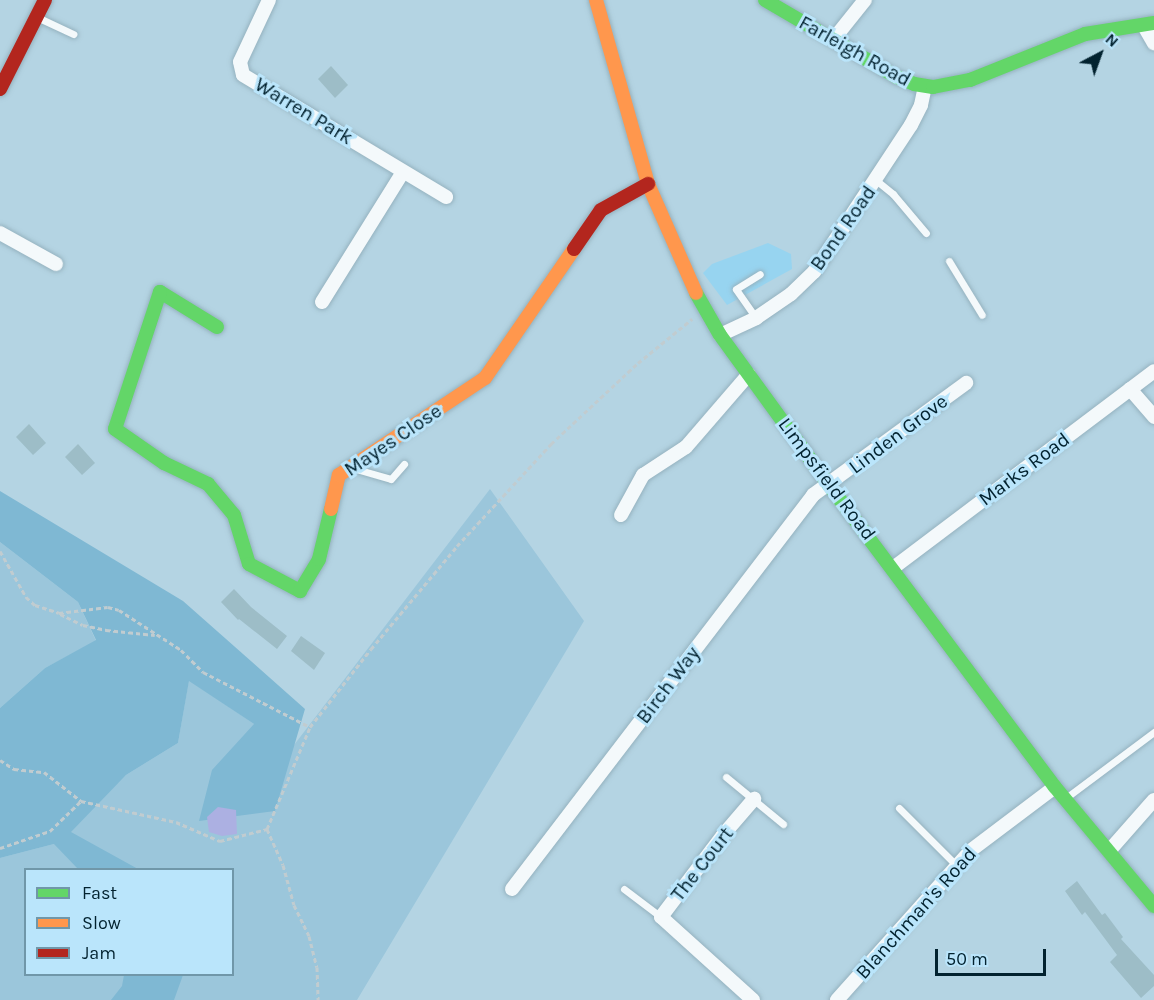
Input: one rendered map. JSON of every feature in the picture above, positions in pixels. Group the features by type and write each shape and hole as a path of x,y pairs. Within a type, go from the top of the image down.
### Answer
{"street":[{"name":"Warren Park","path":"269,0 240,62 243,75 446,197"},
{"name":"Limpsfield Road","path":"596,0 648,184 691,283 720,335 829,486 893,568 1055,787 1154,906"},
{"name":"Farleigh Road","path":"765,0 897,77 925,86 961,83 1085,34 1149,25"},
{"path":"833,40 865,0"},
{"path":"0,89 37,16 42,1"},
{"path":"1149,25 1154,43"},
{"name":"Bond Road","path":"720,335 756,318 791,294 814,272 876,181 916,115 925,86"},
{"path":"322,302 403,172"},
{"name":"Mayes Close","path":"217,327 159,292 115,429 164,464 208,484 234,515 249,564 300,591 319,559 339,475 485,378 601,210 648,184"},
{"path":"0,233 56,264"},
{"name":"Marks Road","path":"893,568 1154,371"},
{"path":"621,515 643,475 686,447 749,374"},
{"name":"Linden Grove","path":"829,486 966,383"},
{"path":"1130,389 1154,417"},
{"name":"Birch Way","path":"512,889 813,495 829,486"},
{"name":"Blanchman's Road","path":"837,1000 970,851 1055,787"},
{"name":"The Court","path":"753,1000 661,917 723,835 754,799"},
{"path":"1109,851 1154,800"}],"lane":[{"path":"37,16 73,34"},
{"path":"876,181 893,194 926,233"},
{"path":"949,261 982,315"},
{"path":"756,318 735,289 760,274"},
{"path":"351,468 391,478 404,464"},
{"path":"1065,799 1154,732"},
{"path":"726,777 783,824"},
{"path":"899,808 956,865"},
{"path":"624,889 661,917"}],"path":[{"path":"318,1000 317,967 309,936 294,905 283,865 267,829 310,727 457,546 551,444 638,363 705,308"},
{"path":"0,551 26,597 36,605 83,624 106,630 159,635"},
{"path":"59,613 108,607 119,610 181,650 202,672 310,727"},
{"path":"0,760 14,769 44,772 81,801 176,822 220,842 267,829"},
{"path":"0,848 50,831 81,801"}],"shaded area":[{"path":"768,243 791,254 792,269 727,305 703,273 712,264"},
{"path":"490,489 584,621 357,1000 0,1000 0,858 54,844 126,775 178,743 189,680 254,724 245,809"},
{"path":"0,491 183,601 305,709 275,811 199,821 212,770 254,724 189,681 178,743 126,775 71,832 136,868 77,868 54,844 0,858 0,708 45,668 96,640 78,602 0,542"},
{"path":"0,542 78,602 96,641 45,668 0,708"},
{"path":"218,807 236,810 237,834 222,836 209,832 207,817"},
{"path":"124,976 183,976 174,1000 111,1000 122,986"}],"building":[{"path":"331,66 348,85 335,98 318,79"},
{"path":"29,424 46,443 33,455 16,437"},
{"path":"78,444 95,463 82,475 65,457"},
{"path":"234,589 251,607 287,636 277,649 238,620 221,602"},
{"path":"301,636 325,653 314,670 291,651"},
{"path":"1077,881 1102,915 1105,913 1123,937 1121,939 1154,975 1154,986 1141,998 1110,962 1117,955 1085,912 1082,915 1065,891"}],"traffic: fast":[{"path":"765,0 897,77 914,84 933,87 970,80 1085,34 1154,23"},
{"path":"217,327 160,292 115,429 164,463 208,484 234,515 249,564 300,591 319,559 331,509"},
{"path":"696,293 720,335 829,485 1055,787 1154,906"}],"traffic: slow":[{"path":"596,0 648,184 696,293"},
{"path":"331,509 339,475 485,378 574,249"}],"traffic: jam":[{"path":"0,89 45,0"},
{"path":"574,249 601,210 648,184"}]}
